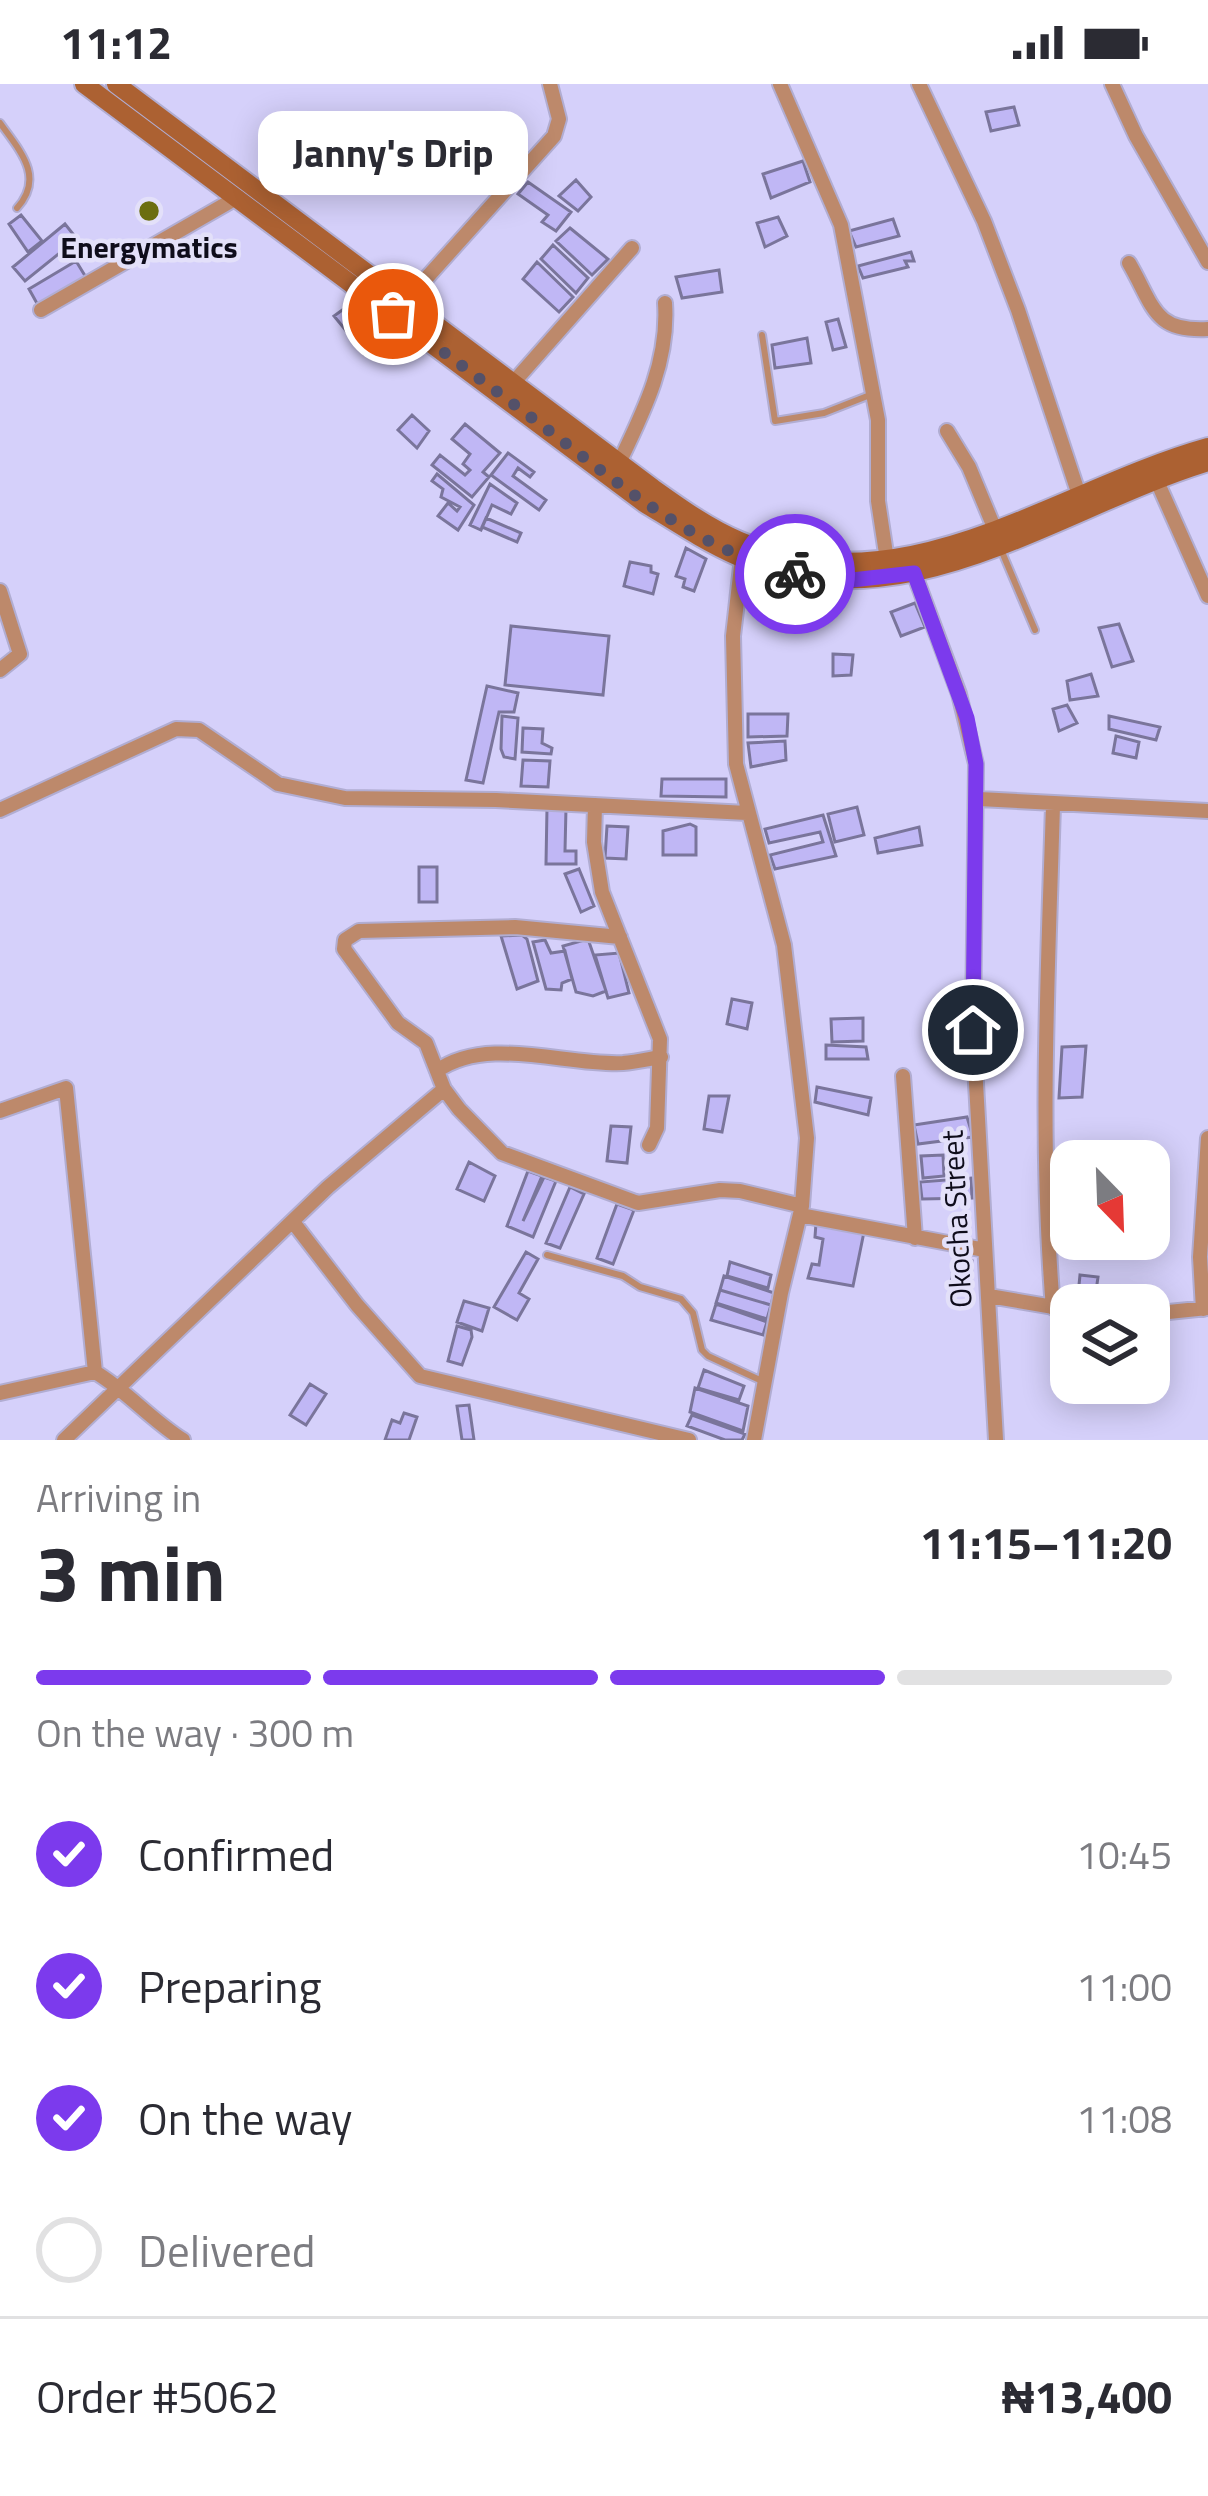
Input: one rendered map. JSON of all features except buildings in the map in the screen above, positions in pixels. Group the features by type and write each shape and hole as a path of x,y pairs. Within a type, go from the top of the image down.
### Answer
{"main road":[{"path":"84,84 644,502 692,534 742,558 814,578 914,573 1208,462"},
{"path":"116,84 619,463 701,521 741,542 815,560 887,560 999,540 1079,495 1208,447"}],"street":[{"path":"406,302 554,136 559,119 550,84"},
{"path":"780,84 841,225 878,421 878,501 887,560"},
{"path":"919,84 984,221 1079,495"},
{"path":"1112,84 1208,262"},
{"path":"41,310 238,196"},
{"path":"513,383 632,248"},
{"path":"1129,263 1163,322 1180,330 1208,329"},
{"path":"619,463 661,361 667,334 665,303"},
{"path":"947,431 969,467 999,540"},
{"path":"1156,479 1208,596"},
{"path":"742,558 733,636 731,706 736,764 784,945 807,1138 801,1210 754,1440"},
{"name":"Okocha Street","path":"914,573 973,739 979,799 972,927 973,1030 995,1440"},
{"path":"0,591 20,655 0,670"},
{"path":"0,810 176,728 199,730 278,784 345,798 747,813"},
{"path":"979,799 1208,811"},
{"path":"595,805 598,874 660,1039 657,1128 649,1145"},
{"path":"1052,805 1045,1104 1052,1284"},
{"path":"620,937 515,927 359,931 345,940 344,949 398,1023 426,1043 443,1089 502,1153 638,1203 692,1191 740,1191 915,1238 985,1250"},
{"path":"437,1071 464,1056 549,1055 621,1063 661,1057"},
{"path":"903,1076 915,1238"},
{"path":"0,1111 66,1088 95,1372"},
{"path":"64,1440 328,1187 443,1089"},
{"path":"1170,1312 1206,1308 1199,1257 1208,1138"},
{"path":"293,1222 420,1376 689,1440"},
{"path":"989,1296 1050,1307"},
{"path":"0,1393 95,1372 183,1440"}],"lane":[{"path":"0,122 31,174 31,188 16,208"},
{"path":"763,335 775,421 824,413 874,394"},
{"path":"999,540 1035,630"},
{"path":"547,1255 623,1276 640,1287 681,1299 693,1313 702,1350 708,1356 765,1382"}],"way so far":[{"path":"393,314 692,534 742,558 795,574"}],"place":[{"name":"Energymatics","path":"149,211"},
{"name":"Janny's Drip","path":"393,314"}],"route":[{"path":"795,574 852,580 914,573 973,739 979,799 972,927 973,1030"}]}
